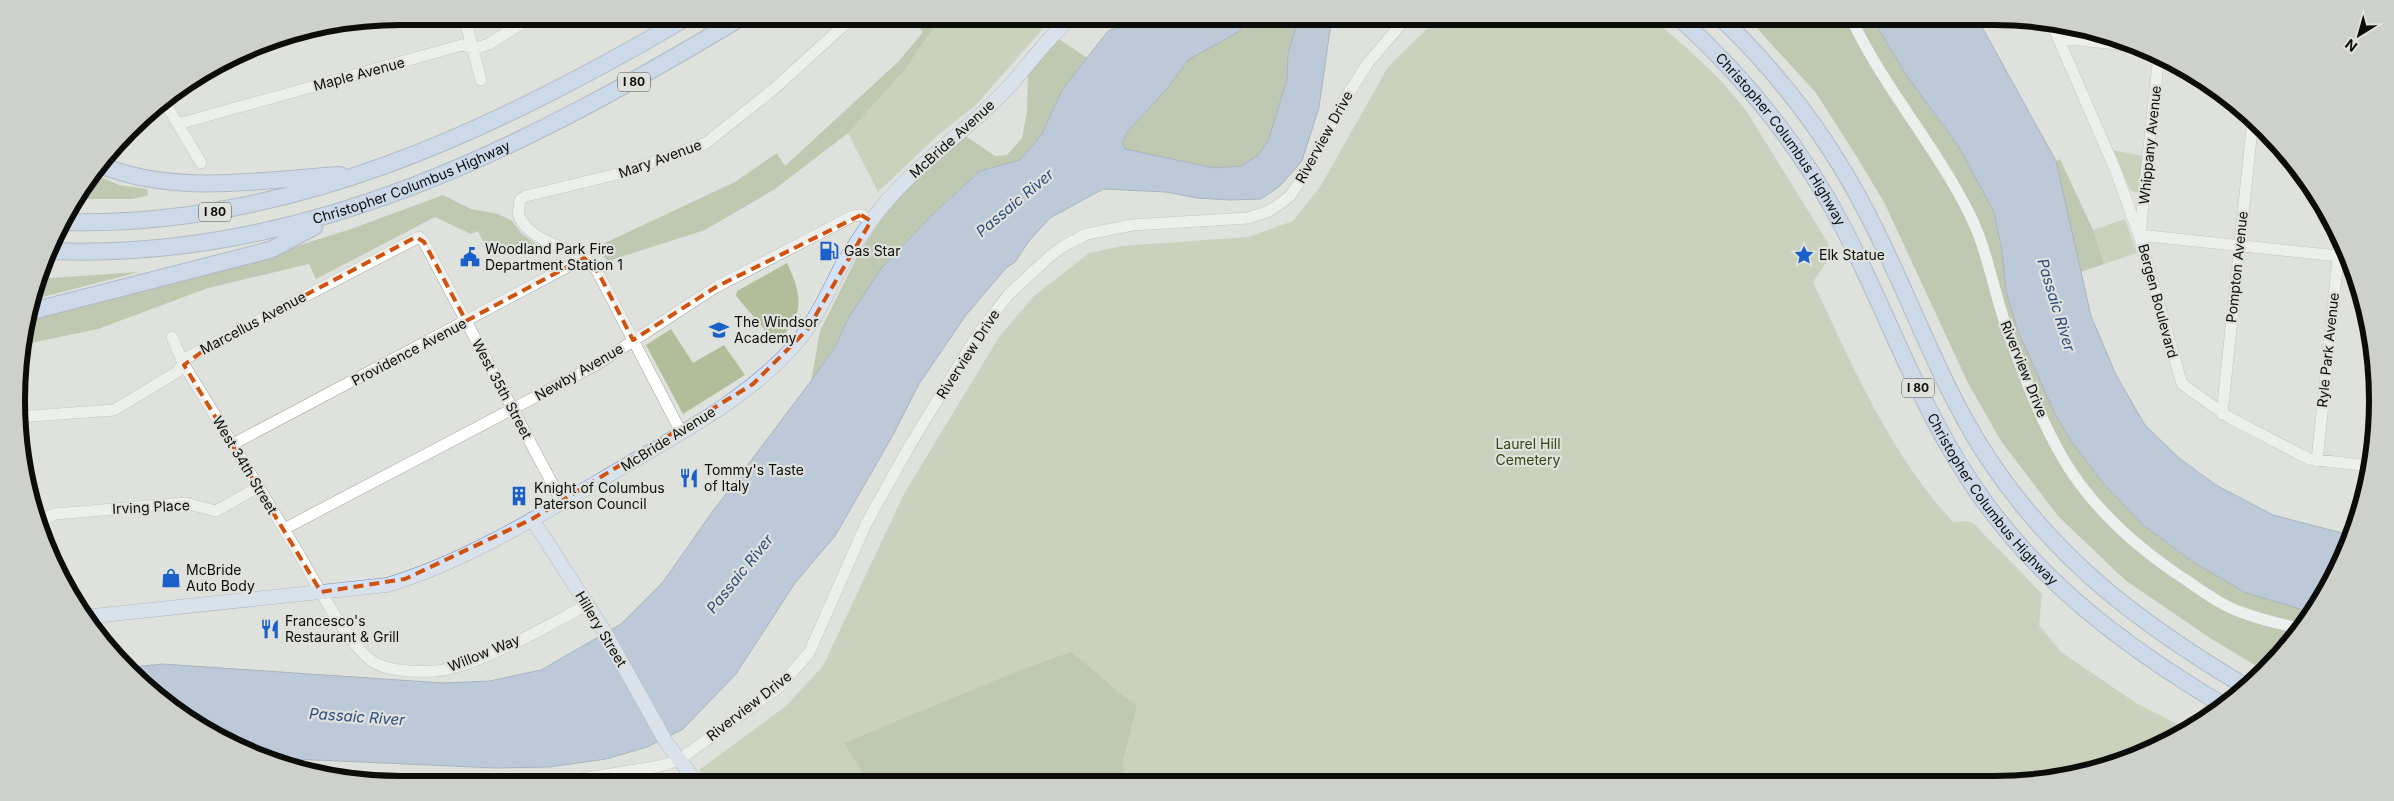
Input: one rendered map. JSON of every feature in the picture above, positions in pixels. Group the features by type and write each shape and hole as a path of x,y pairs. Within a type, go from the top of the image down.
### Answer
{"highway":[{"name":"Christopher Columbus Highway","path":"70,222 132,221 211,212 297,194 365,174 424,151 512,112 597,69 673,25"},
{"name":"Christopher Columbus Highway","path":"57,251 120,251 187,245 267,232 341,213 443,175 548,128 638,80 729,25"},
{"name":"Christopher Columbus Highway","path":"1687,25 1760,101 1815,177 1846,232 1939,430 1991,511 2054,582 2102,625 2153,662 2217,702"},
{"name":"Christopher Columbus Highway","path":"1727,25 1785,87 1840,165 1871,220 1956,404 1988,458 2024,508 2066,554 2110,595 2185,649 2241,683"},
{"path":"107,167 141,178 194,184 365,174"},
{"path":"36,310 270,250 341,213"}],"main road":[{"name":"McBride Avenue","path":"93,616 387,585 405,580 465,553 532,519 681,432 754,384 796,343 806,330 843,265 890,196 1000,95 1051,36 1063,25"},
{"name":"Hillery Street","path":"532,519 603,630 668,745 692,776"}],"street":[{"path":"466,25 481,80"},
{"name":"Maple Avenue","path":"178,124 462,45 480,47 489,44 519,25"},
{"name":"Mary Avenue","path":"584,258 541,238 526,228 518,214 520,200 526,196 626,172 706,143 781,82 844,25"},
{"name":"Riverview Drive","path":"679,760 779,687 808,652 866,524 893,473 968,349 1009,294 1062,247 1087,234 1132,225 1248,218 1269,211 1281,203 1290,196 1303,177 1345,100 1368,63 1400,25"},
{"name":"Riverview Drive","path":"1855,25 1871,56 1953,185 1972,219 2013,343 2051,436 2072,473 2099,508 2124,534 2176,574 2231,608 2293,627"},
{"name":"Bergen Boulevard","path":"2055,30 2115,169 2140,235 2179,378 2188,390 2222,414 2309,460 2363,465"},
{"path":"2059,38 2108,43"},
{"name":"Whippany Avenue","path":"2140,235 2158,63"},
{"path":"167,107 201,163"},
{"name":"Pompton Avenue","path":"2222,414 2252,128"},
{"name":"Newby Avenue","path":"284,530 596,365 716,287 853,216 861,215 871,222"},
{"path":"2140,235 2339,256"},
{"name":"Marcellus Avenue","path":"26,416 114,410 177,372 184,365 188,357 416,237 421,238 428,249"},
{"name":"West 35th Street","path":"428,249 562,502"},
{"path":"584,258 598,272 681,432"},
{"name":"Providence Avenue","path":"233,444 584,258"},
{"name":"Ryle Park Avenue","path":"2316,461 2342,262"},
{"name":"West 34th Street","path":"172,337 184,365 321,592"},
{"name":"Irving Place","path":"44,519 55,514 185,503 216,511 258,487"},
{"name":"Willow Way","path":"321,592 357,646 366,656 382,666 417,671 436,671 454,668 491,653 587,605"},
{"path":"599,776 660,766 679,760"}],"highlighted area":[{"path":"861,215 871,221 807,330 753,384 532,519 405,579 321,592 184,365 214,343 416,237 424,242 466,321 584,258 598,272 633,340 716,287"}],"green space":[{"path":"917,25 936,25 904,71 848,133 775,189 705,230 608,261 594,248 735,182 777,153 785,166 899,61 923,32"},
{"path":"936,25 1046,25 976,105 937,136 878,192 848,133 904,71"},
{"path":"1116,25 1131,25 1108,31"},
{"path":"1243,25 1296,25 1288,54 1287,80 1268,141 1258,155 1242,166 1214,168 1125,149 1122,144 1128,131 1166,90 1188,60 1240,31"},
{"name":"Laurel Hill Cemetery","path":"1431,25 1660,25 1701,61 1747,112 1828,243 1830,257 1813,282 1874,408 1891,438 1930,496 1953,522 1967,521 1974,524 2042,594 2039,625 2061,652 2136,703 2181,726 2137,747 2091,763 2043,773 2018,775 1124,776 1123,761 1137,707 844,743 864,776 703,776 699,770 786,706 823,666 904,494 999,337 1034,296 1089,253 1122,246 1248,237 1293,221 1320,187 1388,67"},
{"path":"1754,25 1876,25 1907,76 1959,147 1994,212 2002,251 2055,414 2071,441 2104,484 2142,524 2192,561 2244,592 2305,610 2276,648 2258,667 2210,638 2125,580 2058,516 2001,441 1968,383 1885,204 1816,93"},
{"path":"1059,39 1087,58 1062,90 1042,134 1020,160 980,171 930,217 880,270 849,317 835,346 811,381 820,331 858,255 880,221 913,182 964,135 995,156 1007,155 1022,138 1027,112 1028,73"},
{"path":"2112,150 2144,156 2140,189 2136,193 2130,190"},
{"path":"2060,159 2093,230 2104,264 2081,272 2056,161"},
{"path":"100,176 119,185 147,189 148,195 133,199 84,199"},
{"path":"443,195 471,209 498,214 512,221 521,233 537,245 532,248 511,247 489,254 478,231 471,234 435,217 316,279 309,264 208,288 98,329 29,343 35,316 256,259 354,228"},
{"path":"2125,219 2137,253 2104,264 2093,230"},
{"path":"787,263 796,286 798,305 792,323 776,343 736,296 737,291"},
{"path":"139,272 40,298 46,277"},
{"path":"671,329 693,363 724,345 745,375 683,414 646,345"},
{"path":"1071,652 1137,707 1123,761 1124,776 864,776 844,743 1018,671"}],"water":[{"name":"Passaic River","path":"1131,25 1243,25 1240,31 1188,60 1166,90 1128,131 1122,143 1125,149 1214,168 1242,166 1258,155 1268,141 1287,80 1288,54 1296,25 1331,25 1319,107 1302,161 1280,186 1261,199 1197,198 1166,192 1103,189 1050,218 1029,241 1015,262 1006,268 966,315 919,384 893,435 835,536 795,583 736,674 683,729 647,747 606,759 550,767 495,768 289,759 257,747 213,726 172,698 136,667 162,664 443,683 490,681 541,670 621,624 663,582 710,515 811,381 835,347 849,317 880,270 930,217 980,171 1020,160 1042,134 1062,90 1108,31"},
{"name":"Passaic River","path":"1876,25 1981,25 2056,161 2091,316 2116,375 2145,425 2179,458 2216,485 2273,515 2344,533 2330,567 2305,610 2244,592 2192,561 2142,524 2104,484 2071,441 2055,414 2019,334 2006,292 2002,251 1994,212 1959,147 1907,76"}],"place":[{"name":"Gas Star","path":"829,251"},
{"name":"Elk Statue","path":"1804,255"},
{"name":"Woodland Park Fire Department Station 1","path":"470,257"},
{"name":"The Windsor Academy","path":"719,330"},
{"name":"Tommy's Taste of Italy","path":"689,478"},
{"name":"Knight of Columbus Paterson Council","path":"519,496"},
{"name":"McBride Auto Body","path":"171,578"},
{"name":"Francesco's Restaurant & Grill","path":"270,629"}]}
